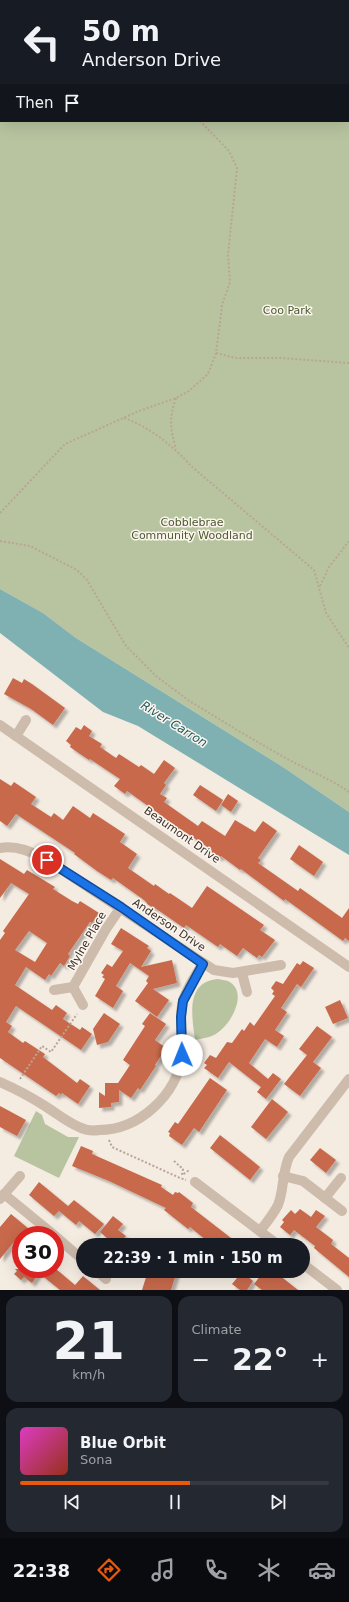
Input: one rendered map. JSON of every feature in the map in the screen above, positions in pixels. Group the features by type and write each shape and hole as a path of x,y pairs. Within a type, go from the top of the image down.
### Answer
{"street":[{"path":"16,736 26,720"},
{"name":"Beaumont Drive","path":"0,725 349,967"},
{"name":"Anderson Drive","path":"0,848 20,848 33,852 121,907 203,964 214,970 233,973 281,965"},
{"name":"Mylne Place","path":"74,987 106,930 121,907"},
{"path":"0,1082 79,1128 92,1131 105,1130 130,1124 148,1112 160,1101 170,1089 178,1072 182,1055 181,1017 183,1001 203,964"},
{"path":"242,972 247,992"},
{"name":"Mylne Place","path":"54,990 74,987"},
{"name":"Mylne Place","path":"74,987 83,1005"},
{"path":"260,1231 278,1205 282,1192 283,1176 288,1157 349,1079"},
{"path":"20,1176 2,1196 41,1226"},
{"path":"283,1176 304,1181 342,1211"},
{"path":"325,1198 341,1178"},
{"path":"195,1182 269,1238"},
{"path":"64,1244 76,1254"},
{"path":"310,1269 337,1290"}],"path":[{"path":"0,513 65,444 123,418 176,398 189,390 208,374 216,353 222,305 230,282 228,255 237,168 229,151 201,122"},
{"path":"216,353 235,358 281,358 349,363"},
{"path":"176,398 172,410 171,431 176,449"},
{"path":"123,418 137,423 176,449 191,466 314,570 326,613 349,648"},
{"path":"0,541 30,546 77,570 90,585 126,646 156,676 188,700 237,730 349,792"},
{"path":"319,587 329,567 349,541"},
{"path":"14,1089 42,1046 51,1052 83,1005"},
{"path":"105,1130 112,1147 180,1178"},
{"path":"174,1161 183,1169 182,1175 188,1172 192,1174 195,1182"}],"green space":[{"name":"Cobblebrae Community Woodland","path":"0,122 349,122 349,812 283,767 76,638 43,613 0,589"},
{"path":"218,979 228,981 237,991 238,998 234,1013 226,1025 218,1032 209,1037 195,1040 192,1011 195,993 200,986 207,981"},
{"path":"36,1111 42,1115 45,1124 68,1137 79,1137 59,1178 14,1156"}],"water":[{"name":"River Carron","path":"0,589 43,613 76,638 283,767 349,812 349,855 138,726 103,712 0,633"}],"building":[{"path":"13,678 22,683 24,679 65,708 53,725 31,709 4,694"},
{"path":"84,725 92,731 89,736 102,744 100,747 116,758 119,754 139,767 141,765 154,774 164,760 175,768 164,783 166,785 160,794 167,798 164,802 198,826 202,821 225,836 235,820 255,832 263,821 277,831 258,858 261,860 258,863 298,891 300,888 342,918 349,908 349,941 345,938 343,941 285,899 284,901 241,869 240,870 221,856 219,858 211,852 212,850 164,819 165,818 127,791 125,794 114,786 120,779 70,747 71,745 66,741 76,727 81,730"},
{"path":"0,779 11,786 14,782 36,797 31,804 51,817 54,813 63,820 73,806 90,818 93,813 125,834 120,842 137,854 128,868 154,886 155,884 192,908 207,886 264,925 260,930 275,940 262,957 259,955 257,958 243,948 237,956 220,944 218,947 186,925 184,928 147,904 144,900 113,878 111,880 97,871 74,854 75,853 16,814 7,826 0,821"},
{"path":"200,785 223,800 216,811 193,795"},
{"path":"228,794 238,801 231,812 221,805"},
{"path":"299,845 323,862 314,876 290,859"},
{"path":"0,859 24,874 27,870 55,887 53,889 72,901 78,904 80,901 99,913 92,923 90,922 68,954 70,956 64,966 60,963 51,976 49,974 45,980 26,967 15,985 52,1010 56,1005 67,1013 63,1019 80,1030 82,1027 92,1034 81,1050 16,1006 6,1022 12,1026 8,1032 23,1043 25,1041 45,1054 43,1057 77,1083 80,1079 90,1086 78,1104 62,1093 61,1095 59,1093 56,1096 0,1058 0,940 5,933 3,931 29,894 11,883 0,898","holes":["29,931 47,943 35,962 15,950"]},
{"path":"121,928 149,946 147,948 151,951 141,967 172,960 177,983 153,989 169,1000 157,1017 135,1001 148,983 146,981 149,976 130,963 116,986 123,991 113,1008 95,996 105,979 102,977 104,975 101,973 107,964 112,967 123,951 111,944"},
{"path":"303,961 314,968 301,987 297,984 281,1008 287,1012 275,1030 284,1036 277,1047 265,1039 249,1063 268,1079 273,1073 281,1079 266,1099 257,1092 261,1087 229,1062 218,1078 204,1068 207,1065 204,1063 210,1055 216,1058 227,1042 232,1043 242,1029 244,1031 250,1022 254,1026 275,996 272,994 274,991 271,988 276,981 283,984 297,963 300,965"},
{"path":"340,1000 348,1018 333,1024 325,1007"},
{"path":"104,1013 120,1024 108,1042 97,1045 93,1029"},
{"path":"150,1013 166,1024 155,1040 166,1048 140,1090 138,1088 131,1098 119,1090 119,1102 111,1103 111,1107 99,1108 99,1092 105,1096 105,1083 118,1083 130,1065 123,1060 145,1026 142,1024"},
{"path":"317,1026 332,1037 313,1062 321,1068 300,1096 284,1084 307,1055 299,1049"},
{"path":"210,1078 227,1090 199,1132 194,1128 182,1145 169,1136 170,1133 168,1132 175,1122 178,1124"},
{"path":"272,1099 288,1112 266,1139 251,1127"},
{"path":"0,1106 26,1120 17,1136 0,1127"},
{"path":"220,1135 260,1167 250,1180 210,1148"},
{"path":"81,1146 93,1151 92,1154 162,1185 161,1187 173,1195 175,1192 179,1192 193,1203 191,1207 231,1238 203,1238 190,1227 188,1229 164,1210 166,1208 109,1181 72,1166"},
{"path":"320,1148 336,1160 326,1173 310,1160"},
{"path":"39,1182 68,1206 74,1200 104,1224 95,1234 79,1221 76,1225 59,1211 54,1216 29,1195"},
{"path":"300,1209 311,1217 316,1210 325,1216 316,1227 333,1240 331,1244 349,1258 349,1277 314,1248 315,1246 310,1242 310,1238 304,1238 294,1230 290,1235 280,1227 284,1222 282,1220 291,1210 295,1214"},
{"path":"11,1214 25,1226 12,1226 12,1244 0,1259 0,1227"},
{"path":"113,1216 123,1224 118,1230 126,1236 124,1238 107,1238 100,1232"},
{"path":"64,1276 75,1285 81,1278 85,1278 100,1290 60,1290 45,1278 64,1278"},
{"path":"25,1278 36,1278 32,1283"},
{"path":"146,1278 175,1278 171,1290 142,1290"},
{"path":"237,1278 249,1278 253,1281 247,1290 240,1290 232,1284"},
{"path":"259,1278 283,1278 298,1290 262,1290 254,1284"}],"route":[{"path":"47,860 121,907 203,964 183,1001 181,1017 182,1055"}],"park label":[{"name":"Coo Park","path":"287,310"}]}
